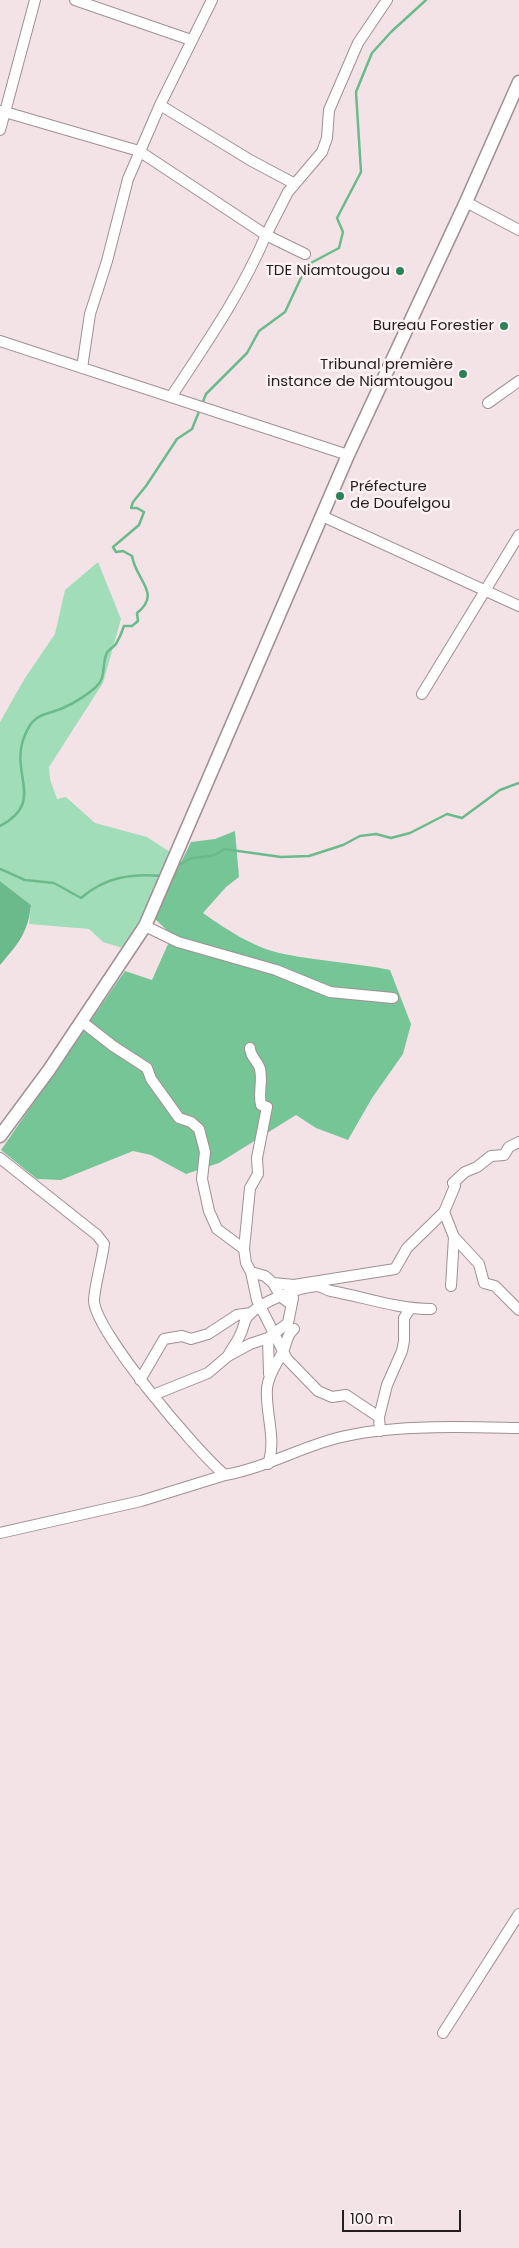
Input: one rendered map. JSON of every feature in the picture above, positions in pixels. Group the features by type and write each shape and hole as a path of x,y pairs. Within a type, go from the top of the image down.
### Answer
{"main road":[{"path":"0,1136 49,1070 144,926 348,455 466,202 519,82"}],"street":[{"path":"0,130 2,111 35,0"},
{"path":"75,0 191,40"},
{"path":"82,368 90,314 139,151 160,104 212,0"},
{"path":"171,397 231,306 254,264 288,192 322,152 327,138 330,110 358,43 387,0"},
{"path":"160,104 250,160 295,184"},
{"path":"2,111 139,151 266,236 305,254"},
{"path":"466,202 519,230"},
{"path":"0,341 348,455"},
{"path":"488,403 519,381"},
{"path":"322,516 519,606"},
{"path":"422,694 519,534"},
{"path":"144,926 178,942 276,970 330,992 393,998"},
{"path":"81,1021 113,1046 147,1068 151,1079 179,1118 191,1122 199,1129 206,1152 202,1179 209,1211 218,1229 244,1249"},
{"path":"250,1048 250,1053 260,1068 261,1087 259,1093 261,1105 267,1107 257,1158 258,1174 250,1188 244,1249 246,1263 251,1272 271,1336 270,1374 267,1389 272,1433 271,1456 268,1464"},
{"path":"273,1283 294,1285 395,1269 406,1248 444,1212 455,1186 454,1183 464,1172 478,1167 491,1156 504,1154 509,1147 519,1142"},
{"path":"0,1158 97,1235 104,1244 94,1302 100,1320 140,1380 208,1462 225,1475"},
{"path":"444,1212 454,1237 478,1264 484,1283 495,1286 519,1310"},
{"path":"451,1286 454,1237"},
{"path":"251,1272 265,1276 273,1283 281,1297 291,1304"},
{"path":"228,1356 241,1334 246,1317 259,1302 318,1286 410,1309 431,1308"},
{"path":"153,1395 208,1373 228,1356 250,1344 271,1336 288,1323 294,1292"},
{"path":"380,1431 379,1417 387,1385 402,1351 404,1318 410,1309"},
{"path":"140,1380 164,1339 182,1336 191,1339 208,1334 237,1315 250,1313"},
{"path":"270,1374 284,1350 290,1332 294,1329"},
{"path":"271,1336 284,1350 287,1359 318,1391 332,1397 346,1395 379,1417"},
{"path":"0,1533 141,1501 268,1464 299,1449 338,1437 380,1431 519,1428"},
{"path":"443,2033 519,1914"}],"shaded area":[{"path":"98,562 121,619 103,683 49,767 50,779 57,799 66,797 95,823 147,837 173,854 126,949 103,942 89,929 29,924 31,905 0,881 0,722 25,678 55,634 65,590"},
{"path":"235,831 239,877 226,887 203,913 241,938 273,951 390,970 411,1024 403,1054 372,1098 348,1140 316,1128 296,1115 219,1163 186,1174 151,1155 133,1151 61,1180 37,1179 1,1150 125,971 152,980 172,935 154,918 191,842 215,839"},
{"path":"0,881 31,905 25,931 0,965"}],"waterway":[{"path":"202,404 206,394 247,353 259,331 285,312 307,265 339,248 343,232 337,218 361,172 356,92 372,53 391,32 426,0"},
{"path":"0,826 14,817 21,807 24,797 21,749 25,735 32,722 36,718 72,704 96,687 103,676 107,653 116,644 124,626 132,626 138,621 137,613 144,606 147,599 145,586 134,565 132,556 123,551 116,552 113,547 139,525 144,512 137,508 131,508 133,502 177,439 192,429 200,409"},
{"path":"171,876 174,877 178,865 187,860 213,855 224,849 281,857 309,856 343,845 360,836 376,834 391,838 410,833 447,814 462,818 500,790 519,783"},
{"path":"0,869 25,880 54,883 81,898 100,885 119,878 140,875 163,876"}],"place":[{"name":"TDE Niamtougou","path":"400,271"},
{"name":"Bureau Forestier","path":"504,326"},
{"name":"Tribunal première instance de Niamtougou","path":"463,374"},
{"name":"Préfecture de Doufelgou","path":"340,496"}]}
